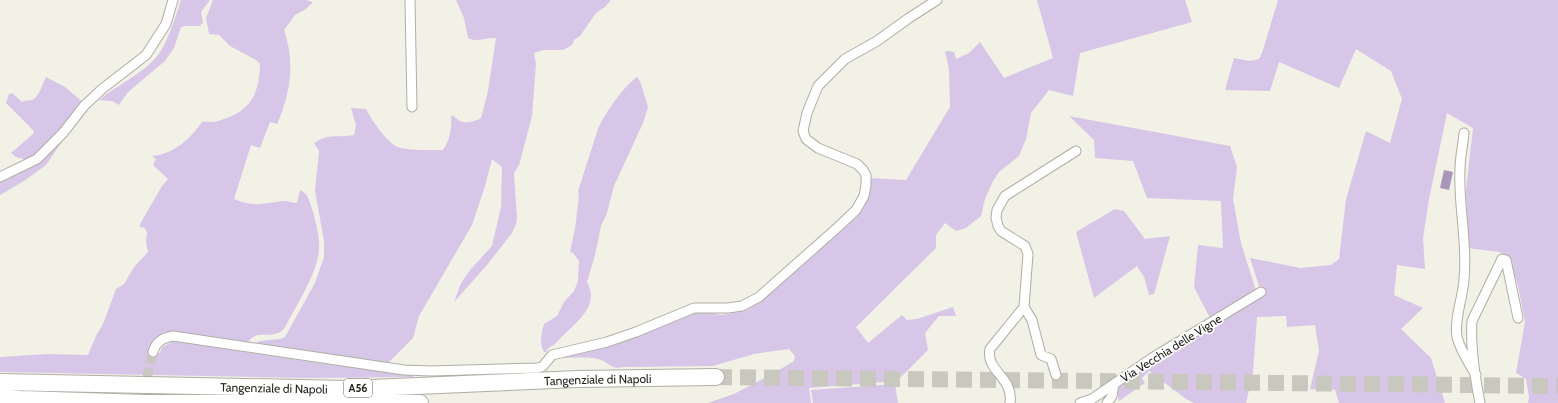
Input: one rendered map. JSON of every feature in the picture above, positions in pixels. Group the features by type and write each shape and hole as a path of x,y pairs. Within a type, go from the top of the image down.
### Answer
{"highway":[{"name":"Tangenziale di Napoli","path":"0,382 347,389 578,379 716,377"},
{"name":"Tangenziale di Napoli","path":"0,397 20,400 147,403 420,403"}],"street":[{"path":"0,177 37,159 63,133 84,106 102,89 146,55 166,24 173,0"},
{"path":"410,0 412,107"},
{"path":"153,352 157,343 164,338 173,336 404,370 431,371 538,368 543,366 552,355 614,339 694,308 728,308 742,306 758,297 838,227 856,210 864,196 866,175 860,167 852,160 818,148 806,139 802,131 807,113 818,86 845,58 877,41 937,0"},
{"path":"1464,133 1460,169 1465,262 1464,280 1458,314 1457,335 1459,346 1476,375"},
{"path":"1010,403 1008,385 990,361 988,355 990,349 1024,307 1028,254 1026,246 1001,231 997,222 997,210 1005,196 1076,151"},
{"path":"1480,403 1471,332 1472,321 1502,259 1506,260 1518,318"},
{"name":"Via Vecchia delle Vigne","path":"1080,403 1092,399 1152,358 1261,292"},
{"path":"1024,307 1032,320 1041,355 1051,359 1056,375"},
{"path":"1107,403 1112,396 1114,384"}],"shaded area":[{"path":"181,0 210,0 201,12 203,22 200,26 181,27 174,48 165,61 128,92 119,105 112,101 99,100 145,68 158,55 169,35"},
{"path":"213,0 306,0 313,2 306,9 295,15 284,30 290,53 290,77 286,101 277,124 270,122 260,148 251,145 234,199 254,204 284,201 297,203 300,190 303,192 310,202 313,212 319,244 318,258 300,301 284,329 279,333 254,336 250,339 247,345 187,335 154,342 148,352 160,353 162,347 174,341 318,363 413,375 413,377 309,378 0,372 0,357 48,354 88,355 103,324 116,289 124,284 134,267 148,252 146,243 147,233 145,228 140,227 140,224 162,186 168,179 153,165 156,159 152,156 160,155 181,145 202,122 216,122 229,117 238,113 251,101 258,85 260,64 256,60 230,46 219,35 209,34 206,18"},
{"path":"456,0 611,0 605,7 596,13 580,36 574,40 572,45 563,50 544,50 534,53 536,64 532,116 519,165 514,173 517,218 512,233 487,265 454,302 461,283 470,270 492,246 501,207 502,167 492,159 472,225 419,316 413,338 387,364 256,345 260,341 285,337 315,283 324,257 324,241 315,191 319,151 314,143 329,137 354,135 356,125 351,108 366,109 376,125 389,141 398,147 414,150 443,150 450,134 451,116 454,116 463,122 474,121 481,118 488,91 496,38 475,40 468,38 464,18"},
{"path":"1037,0 1185,0 1192,22 1080,53 1073,96 1049,90 1031,113 1026,139 1019,156 999,172 993,181 985,199 981,216 966,228 956,231 945,223 936,235 936,248 856,327 868,343 902,315 907,320 917,319 953,307 956,316 939,316 925,333 928,350 897,381 809,388 811,403 708,403 734,394 774,373 794,361 795,356 789,349 754,354 713,366 619,368 613,367 597,359 562,358 639,336 696,310 722,315 747,310 761,300 857,217 865,203 871,178 906,180 950,107 949,69 945,52 954,52 956,59 969,53 980,42 1004,78 1053,58"},
{"path":"1278,0 1558,0 1558,403 1528,403 1529,397 1526,379 1516,373 1525,322 1518,286 1509,257 1499,252 1468,248 1466,190 1473,128 1447,113 1429,199 1423,238 1425,269 1397,265 1394,295 1423,308 1401,329 1431,358 1445,403 1339,403 1335,390 1310,389 1319,351 1315,325 1287,327 1286,316 1257,317 1253,373 1246,403 1194,403 1186,399 1149,371 1142,378 1145,383 1119,401 1115,385 1262,288 1259,286 1250,258 1301,268 1331,265 1339,259 1346,199 1366,131 1390,143 1402,99 1391,71 1356,49 1339,88 1279,62 1270,91 1225,90 1234,58 1250,61 1259,59"},
{"path":"46,77 65,87 84,103 58,134 43,149 26,160 16,157 11,153 33,134 34,131 6,103 9,94 12,93 22,102 32,100 39,93"},
{"path":"637,77 640,81 648,107 643,123 614,186 607,213 601,226 595,255 587,282 591,296 588,308 581,318 555,344 544,352 541,345 541,338 544,324 557,316 564,302 574,291 578,281 579,261 573,253 570,252 575,229 579,196 578,191 598,129 615,101 626,87"},
{"path":"1069,116 1230,146 1237,167 1233,199 1241,243 1256,291 1211,320 1194,287 1198,245 1223,248 1221,201 1147,198 1133,161 1095,158 1094,140"},
{"path":"72,127 46,165 24,181 0,195 0,183 34,166 45,158"},
{"path":"1444,170 1453,172 1449,190 1440,188"},
{"path":"1115,209 1124,211 1145,239 1170,236 1154,294 1149,295 1144,277 1137,266 1094,298 1076,232"},
{"path":"895,384 898,403 813,403 811,390"}],"tunnel":[{"path":"141,403 153,352"},
{"path":"716,377 1558,386"}]}
